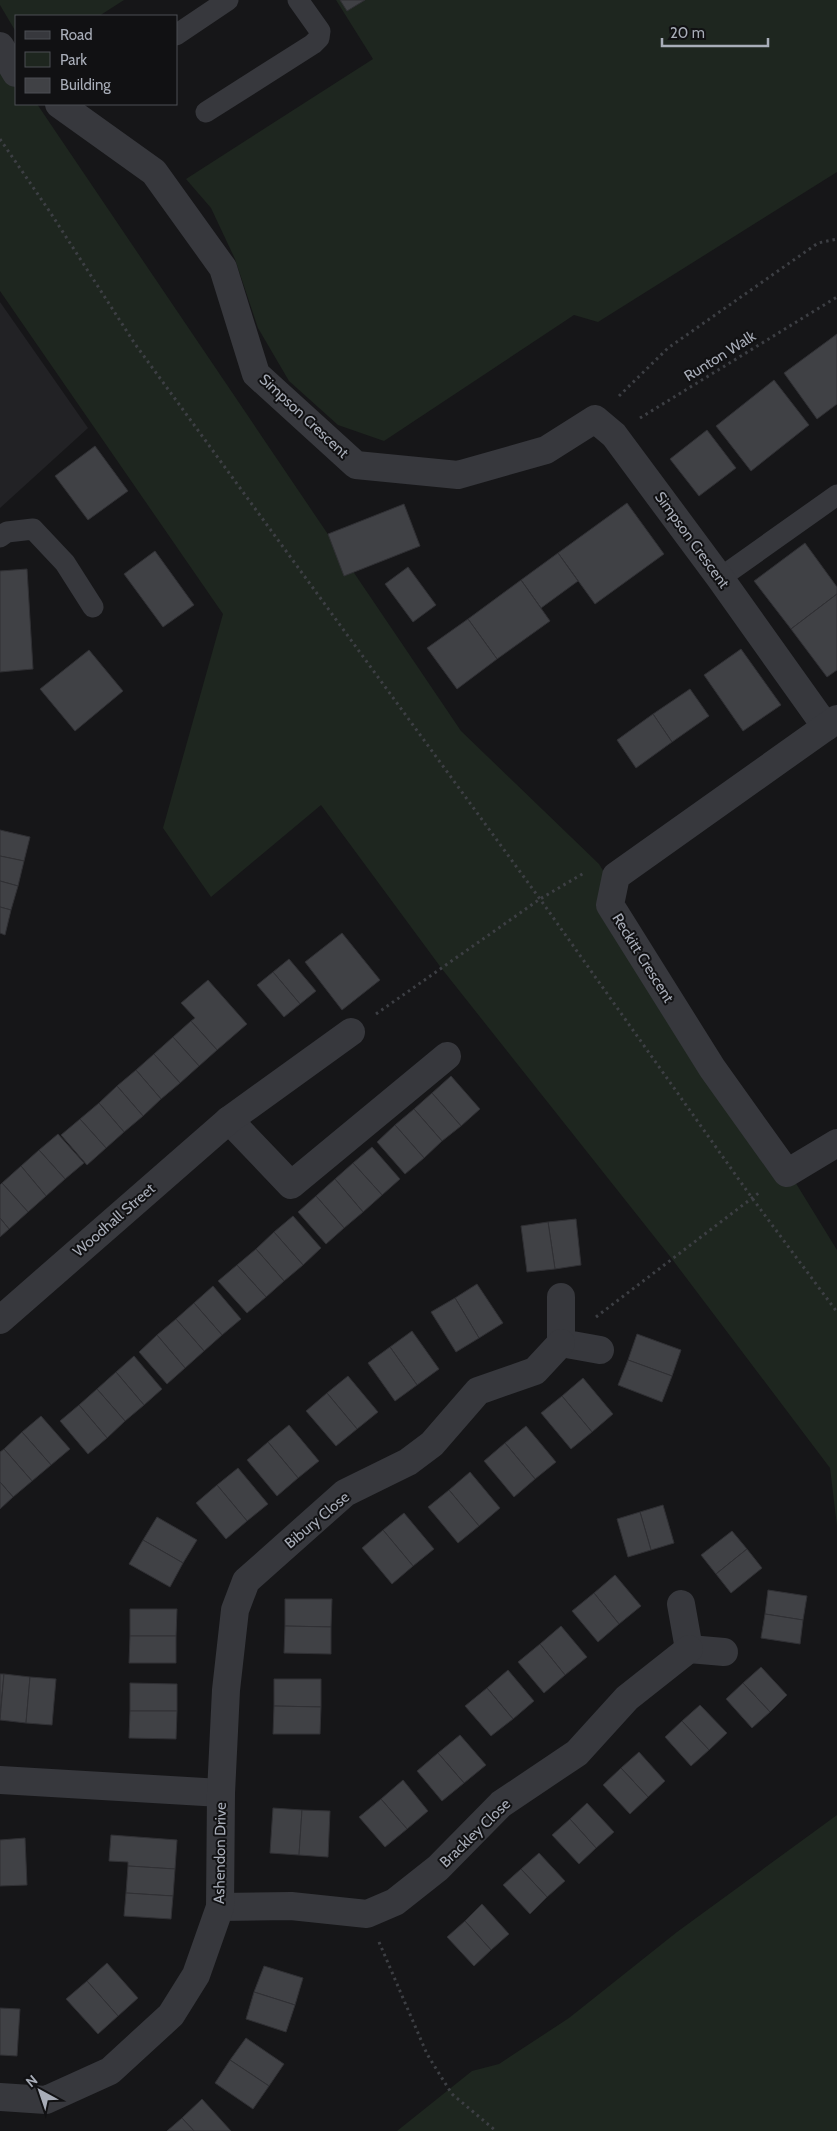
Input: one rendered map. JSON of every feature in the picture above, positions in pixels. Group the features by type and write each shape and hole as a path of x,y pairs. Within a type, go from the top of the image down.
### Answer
{"street":[{"path":"0,46 15,71"},
{"name":"Simpson Crescent","path":"67,106 154,172 223,268 256,374 356,465 458,475 546,450 604,427 832,723"},
{"path":"616,876 832,723"},
{"name":"Reckitt Crescent","path":"616,876 610,905 712,1068 787,1173"},
{"name":"Woodhall Street","path":"0,1320 229,1120 351,1032"},
{"path":"229,1120 291,1185 447,1056"},
{"path":"787,1173 837,1143"},
{"path":"561,1297 561,1343 600,1350"},
{"name":"Bibury Close","path":"221,1793 226,1690 235,1610 246,1581 345,1493 408,1462 432,1444 478,1391 535,1371 561,1343"},
{"path":"681,1604 689,1649 724,1652"},
{"name":"Brackley Close","path":"220,1907 291,1906 367,1914 395,1902 438,1868 501,1804 577,1753 627,1698 689,1649"},
{"name":"Ashendon Drive","path":"0,1780 221,1793 220,1907 196,1975 172,2015 110,2071 46,2100 0,2097"}],"lane":[{"path":"178,34 228,0"},
{"path":"206,112 313,44 319,38 320,31 298,0"},
{"path":"720,578 837,495"},
{"path":"0,537 7,532 33,529 65,563 93,607"}],"path":[{"path":"0,139 135,344 540,899 752,1198 837,1312"},
{"path":"604,427 668,348 818,243 837,239"},
{"name":"Runton Walk","path":"604,427 837,297"},
{"path":"351,1032 540,899 599,864 616,876"},
{"path":"561,1343 787,1173"},
{"path":"367,1914 427,2054 452,2094 496,2131"}],"shaded area":[{"path":"0,302 88,428 0,508"}],"green space":[{"path":"0,0 124,0 101,15 15,15 15,30 0,5"},
{"path":"336,0 837,0 837,172 598,322 574,315 384,441 338,425 289,381 258,328 235,259 211,208 186,179 373,59"},
{"path":"0,46 15,71 15,105 38,105 461,731 599,864 837,1250 837,1526 830,1468 672,1259 442,969 321,805 211,897 163,828 223,614 0,291"},
{"path":"837,1815 837,2131 397,2131 472,2071 499,2064 569,2018 677,1932"}],"building":[{"path":"340,0 365,0 347,11"},
{"path":"837,334 837,404 817,419 784,373"},
{"path":"774,380 809,425 751,471 716,426"},
{"path":"707,430 736,468 699,496 670,459"},
{"path":"95,446 128,491 88,520 55,476"},
{"path":"627,503 664,554 595,604 558,553"},
{"path":"404,504 420,546 344,576 328,534"},
{"path":"805,543 837,587 837,594 791,629 754,581"},
{"path":"155,551 194,605 163,627 124,574"},
{"path":"558,553 578,581 541,608 521,580"},
{"path":"408,567 436,605 413,622 385,584"},
{"path":"27,569 33,669 0,672 0,571"},
{"path":"521,580 550,621 497,659 468,619"},
{"path":"837,594 837,670 827,677 791,629"},
{"path":"468,619 497,659 457,689 427,648"},
{"path":"741,649 781,705 743,731 704,675"},
{"path":"89,650 123,691 75,731 40,689"},
{"path":"690,689 709,716 672,742 653,714"},
{"path":"653,714 672,742 636,768 617,740"},
{"path":"0,830 30,837 24,861 0,856"},
{"path":"0,856 24,861 18,886 0,881"},
{"path":"0,881 18,886 11,910 0,907"},
{"path":"0,907 11,910 5,935 0,933"},
{"path":"342,933 380,980 342,1010 305,962"},
{"path":"289,959 316,991 300,1004 273,972"},
{"path":"273,972 300,1004 284,1017 257,985"},
{"path":"208,980 247,1024 217,1050 191,1021 195,1018 181,1003"},
{"path":"191,1021 217,1050 199,1066 173,1037"},
{"path":"173,1037 199,1066 180,1083 154,1054"},
{"path":"154,1054 180,1083 161,1099 136,1070"},
{"path":"136,1070 161,1099 143,1116 117,1086"},
{"path":"451,1076 480,1109 461,1126 432,1093"},
{"path":"117,1086 143,1116 124,1132 99,1103"},
{"path":"432,1093 461,1126 442,1141 414,1109"},
{"path":"99,1103 124,1132 106,1148 80,1119"},
{"path":"414,1109 442,1141 424,1158 395,1125"},
{"path":"80,1119 106,1148 87,1165 61,1135"},
{"path":"395,1125 424,1158 405,1174 377,1142"},
{"path":"58,1134 84,1163 65,1179 39,1150"},
{"path":"372,1147 400,1179 382,1195 353,1163"},
{"path":"39,1150 65,1179 46,1196 21,1166"},
{"path":"353,1163 382,1195 363,1212 335,1179"},
{"path":"21,1166 46,1196 28,1212 2,1183"},
{"path":"335,1179 363,1212 344,1228 316,1196"},
{"path":"2,1183 28,1212 9,1229 0,1218 0,1185"},
{"path":"316,1196 344,1228 326,1244 298,1212"},
{"path":"293,1216 321,1248 303,1265 274,1232"},
{"path":"0,1218 9,1229 0,1237"},
{"path":"576,1219 581,1265 555,1269 548,1222"},
{"path":"548,1222 555,1269 527,1272 521,1226"},
{"path":"274,1232 303,1265 284,1281 256,1249"},
{"path":"256,1249 284,1281 266,1297 237,1265"},
{"path":"237,1265 266,1297 247,1313 218,1281"},
{"path":"477,1284 503,1323 479,1338 455,1298"},
{"path":"213,1286 241,1319 222,1335 194,1303"},
{"path":"455,1298 479,1338 456,1352 431,1312"},
{"path":"194,1303 222,1335 204,1351 176,1319"},
{"path":"176,1319 204,1351 185,1368 157,1335"},
{"path":"412,1331 439,1369 417,1385 390,1347"},
{"path":"637,1334 681,1350 672,1376 628,1360"},
{"path":"157,1335 185,1368 167,1384 139,1352"},
{"path":"390,1347 417,1385 395,1401 368,1363"},
{"path":"134,1356 162,1389 144,1405 116,1372"},
{"path":"628,1360 672,1376 662,1402 618,1385"},
{"path":"116,1372 144,1405 125,1421 97,1389"},
{"path":"348,1376 378,1412 357,1429 327,1393"},
{"path":"583,1378 613,1414 592,1432 562,1396"},
{"path":"97,1389 125,1421 107,1438 79,1405"},
{"path":"327,1393 357,1429 336,1446 306,1411"},
{"path":"562,1396 592,1432 571,1449 541,1413"},
{"path":"79,1405 107,1438 88,1454 60,1421"},
{"path":"41,1416 70,1449 51,1465 22,1432"},
{"path":"289,1425 319,1461 298,1478 268,1442"},
{"path":"526,1426 556,1462 535,1479 505,1443"},
{"path":"22,1432 51,1465 32,1481 4,1449"},
{"path":"268,1442 298,1478 277,1496 247,1460"},
{"path":"505,1443 535,1479 514,1497 484,1461"},
{"path":"4,1449 32,1481 13,1497 0,1482 0,1452"},
{"path":"238,1468 268,1504 247,1521 217,1485"},
{"path":"470,1472 500,1508 479,1526 449,1490"},
{"path":"0,1482 13,1497 0,1509"},
{"path":"217,1485 247,1521 226,1539 196,1503"},
{"path":"449,1490 479,1526 458,1543 428,1507"},
{"path":"663,1505 674,1543 651,1550 640,1512"},
{"path":"640,1512 651,1550 628,1557 617,1519"},
{"path":"404,1513 434,1549 413,1566 383,1530"},
{"path":"157,1517 197,1540 183,1563 143,1540"},
{"path":"383,1530 413,1566 392,1584 362,1548"},
{"path":"732,1531 747,1549 716,1574 701,1555"},
{"path":"143,1540 183,1563 170,1587 129,1564"},
{"path":"747,1549 762,1568 731,1593 716,1574"},
{"path":"615,1575 641,1606 619,1624 594,1593"},
{"path":"768,1590 807,1596 803,1620 765,1614"},
{"path":"594,1593 619,1624 598,1642 572,1611"},
{"path":"285,1599 332,1599 331,1627 285,1626"},
{"path":"130,1609 177,1609 176,1636 130,1636"},
{"path":"765,1614 803,1620 800,1644 761,1638"},
{"path":"285,1626 331,1627 331,1654 284,1653"},
{"path":"561,1626 587,1657 565,1675 540,1644"},
{"path":"130,1636 176,1636 176,1663 129,1663"},
{"path":"540,1644 565,1675 544,1693 518,1662"},
{"path":"761,1667 787,1695 770,1712 743,1683"},
{"path":"508,1670 534,1701 513,1719 487,1688"},
{"path":"0,1674 4,1674 0,1715"},
{"path":"4,1674 30,1677 26,1723 0,1720"},
{"path":"30,1677 56,1679 52,1725 26,1723"},
{"path":"274,1679 321,1679 321,1707 274,1706"},
{"path":"130,1683 177,1684 177,1711 130,1711"},
{"path":"743,1683 770,1712 752,1728 726,1699"},
{"path":"487,1688 513,1719 491,1736 465,1706"},
{"path":"700,1705 727,1733 709,1750 682,1721"},
{"path":"274,1706 321,1707 320,1734 273,1734"},
{"path":"130,1711 177,1711 176,1739 129,1738"},
{"path":"682,1721 709,1750 691,1766 665,1737"},
{"path":"460,1735 486,1765 464,1783 438,1753"},
{"path":"639,1752 665,1781 648,1797 621,1768"},
{"path":"438,1753 464,1783 442,1801 417,1771"},
{"path":"621,1768 648,1797 630,1814 603,1785"},
{"path":"403,1780 428,1811 407,1829 381,1799"},
{"path":"381,1799 407,1829 385,1847 359,1817"},
{"path":"587,1803 614,1832 596,1848 570,1819"},
{"path":"273,1808 302,1810 299,1855 270,1853"},
{"path":"302,1810 330,1811 328,1857 299,1855"},
{"path":"570,1819 596,1848 579,1864 552,1835"},
{"path":"111,1835 177,1840 175,1869 128,1866 128,1862 109,1861"},
{"path":"25,1838 27,1885 0,1886 0,1840"},
{"path":"539,1853 565,1881 547,1897 521,1869"},
{"path":"128,1866 175,1869 173,1896 126,1893"},
{"path":"521,1869 547,1897 530,1914 503,1885"},
{"path":"126,1893 173,1896 171,1919 124,1916"},
{"path":"482,1904 509,1934 491,1950 465,1921"},
{"path":"465,1921 491,1950 474,1966 447,1937"},
{"path":"107,1963 138,1998 118,2016 87,1981"},
{"path":"264,1966 303,1978 295,2005 254,1992"},
{"path":"87,1981 118,2016 98,2034 66,1999"},
{"path":"254,1992 295,2005 286,2032 246,2019"},
{"path":"0,2008 20,2009 17,2056 0,2055"},
{"path":"246,2038 284,2064 269,2086 230,2060"},
{"path":"230,2060 269,2086 253,2109 215,2083"},
{"path":"202,2099 231,2131 194,2131 182,2118"},
{"path":"182,2118 194,2131 167,2131"}]}
